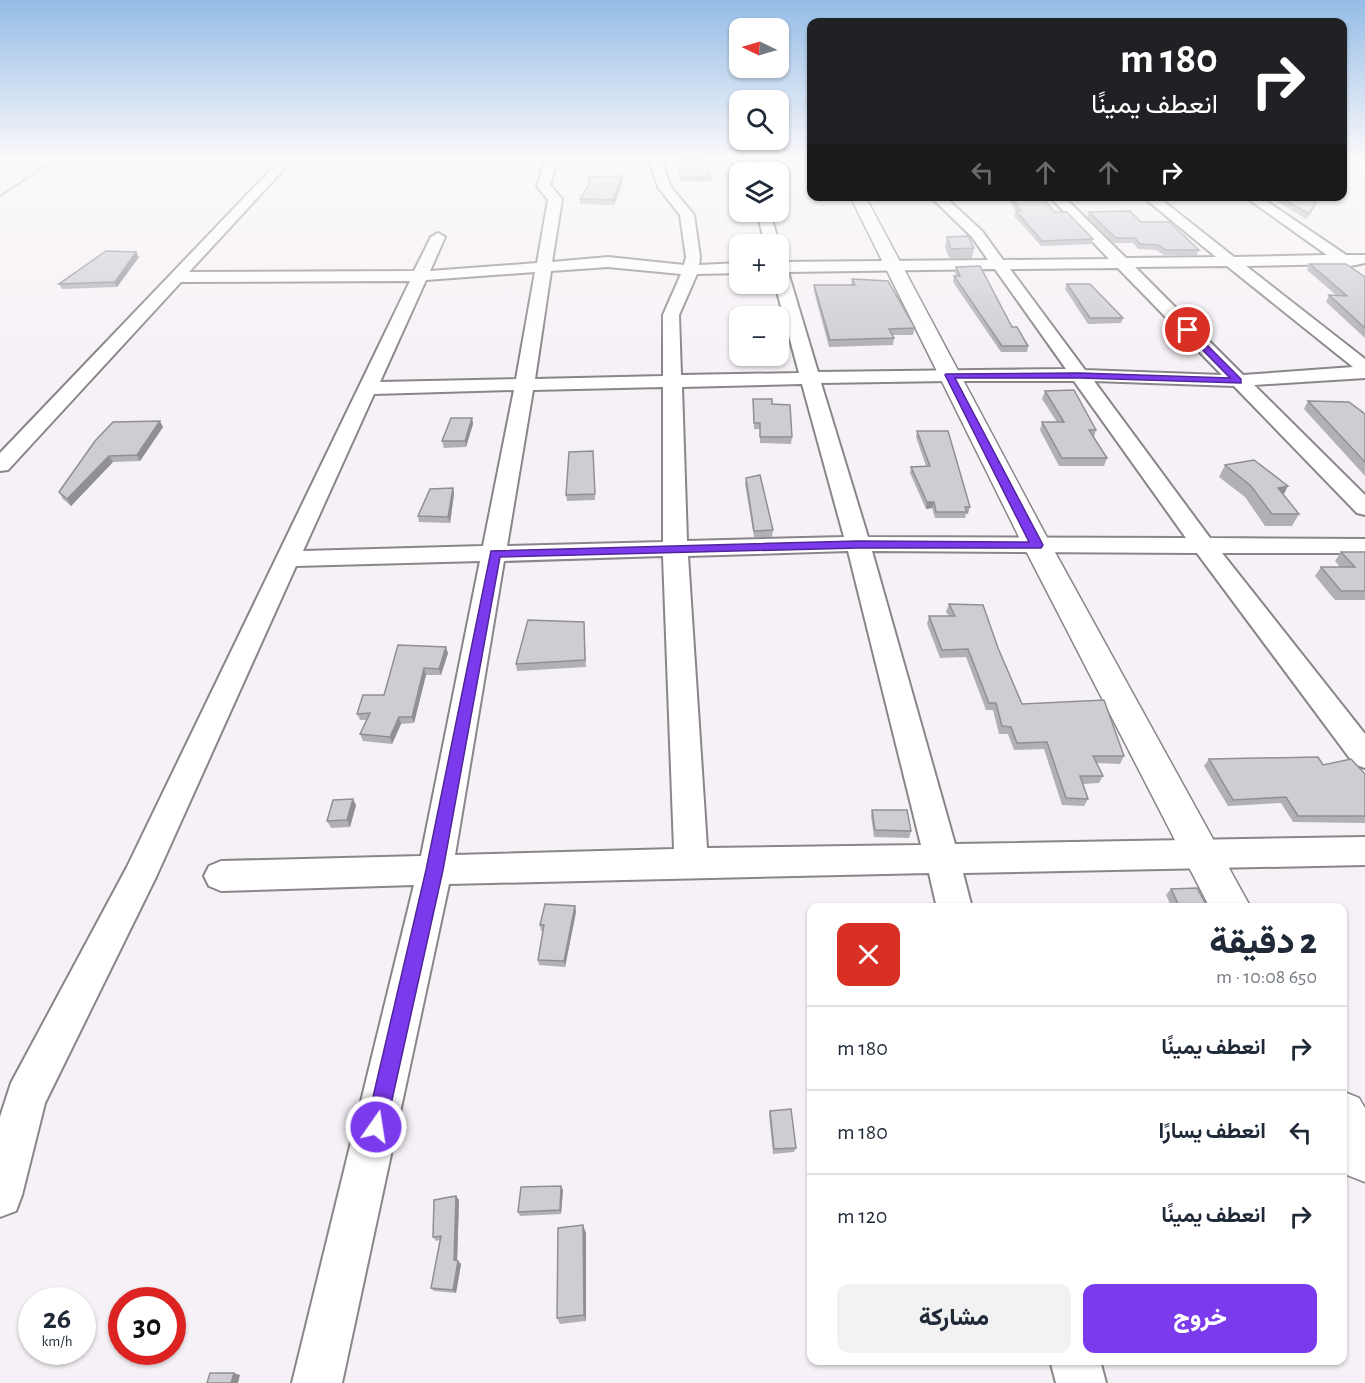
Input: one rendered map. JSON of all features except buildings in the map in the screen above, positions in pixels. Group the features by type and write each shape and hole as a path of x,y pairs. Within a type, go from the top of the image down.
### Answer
{"main road":[{"path":"870,223 1037,545 1228,903"},
{"path":"1347,1124 1365,1157"}],"street":[{"path":"2,464 227,223"},
{"path":"317,1383 435,870 495,554 551,223"},
{"path":"688,223 693,257 690,270 671,315 675,548 692,863"},
{"path":"965,223 977,234 1204,546 1365,756"},
{"path":"1081,223 1365,508"},
{"path":"1181,223 1365,370"},
{"path":"1289,223 1365,275"},
{"path":"0,1196 26,1098 139,878 438,237"},
{"path":"789,267 998,262 1232,263 1365,259"},
{"path":"176,277 420,276 608,262 690,270 729,268"},
{"path":"787,294 858,544 954,903"},
{"path":"368,388 949,375 1080,375 1238,381 1365,370"},
{"path":"288,559 858,544 1365,546"},
{"path":"220,876 692,863 1365,850"},
{"path":"1076,1365 1081,1383"}],"route":[{"path":"376,1127 435,870 495,554 858,544 1037,545 949,375 1080,375 1238,381 1188,330"}]}
